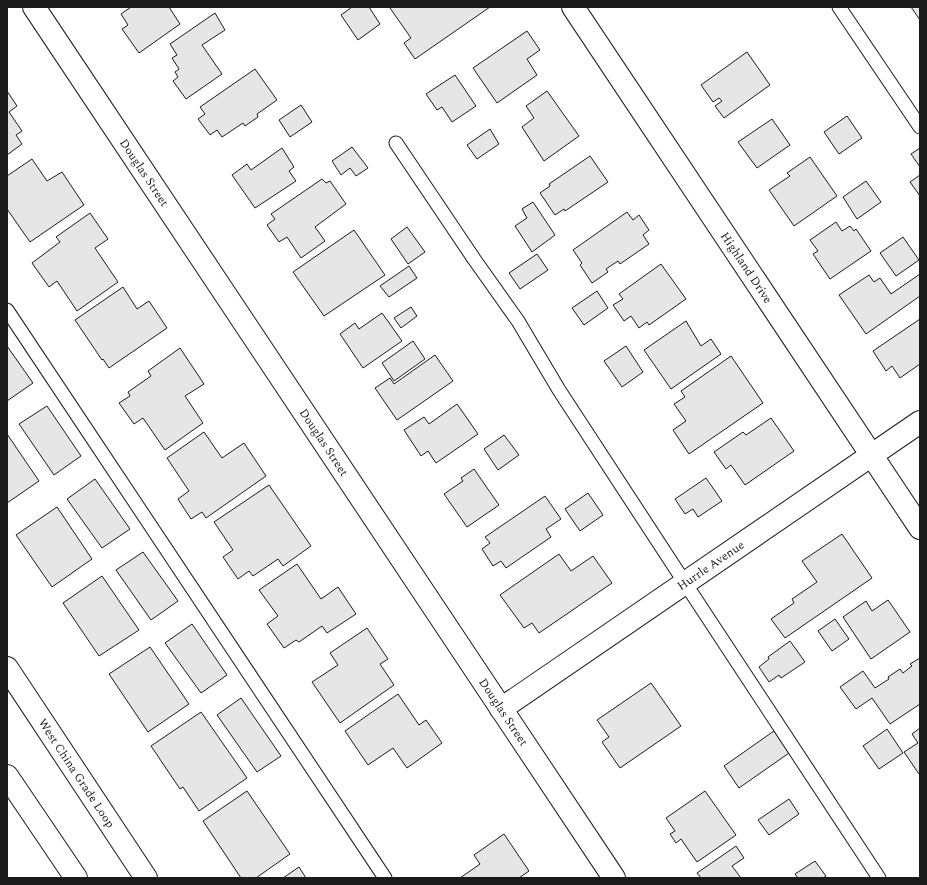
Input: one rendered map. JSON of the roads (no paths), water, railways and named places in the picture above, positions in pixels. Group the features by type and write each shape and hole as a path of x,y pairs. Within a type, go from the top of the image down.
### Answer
{"street":[{"name":"Douglas Street","path":"34,7 614,878"},
{"name":"Highland Drive","path":"573,7 920,528"},
{"name":"Hurrle Avenue","path":"501,709 920,422"},
{"name":"West China Grade Loop","path":"7,668 146,878"},
{"path":"7,776 76,878"}],"lane":[{"path":"839,7 920,128"},
{"path":"396,143 474,259 518,321 559,390 879,878"},
{"path":"7,310 385,878"}]}
